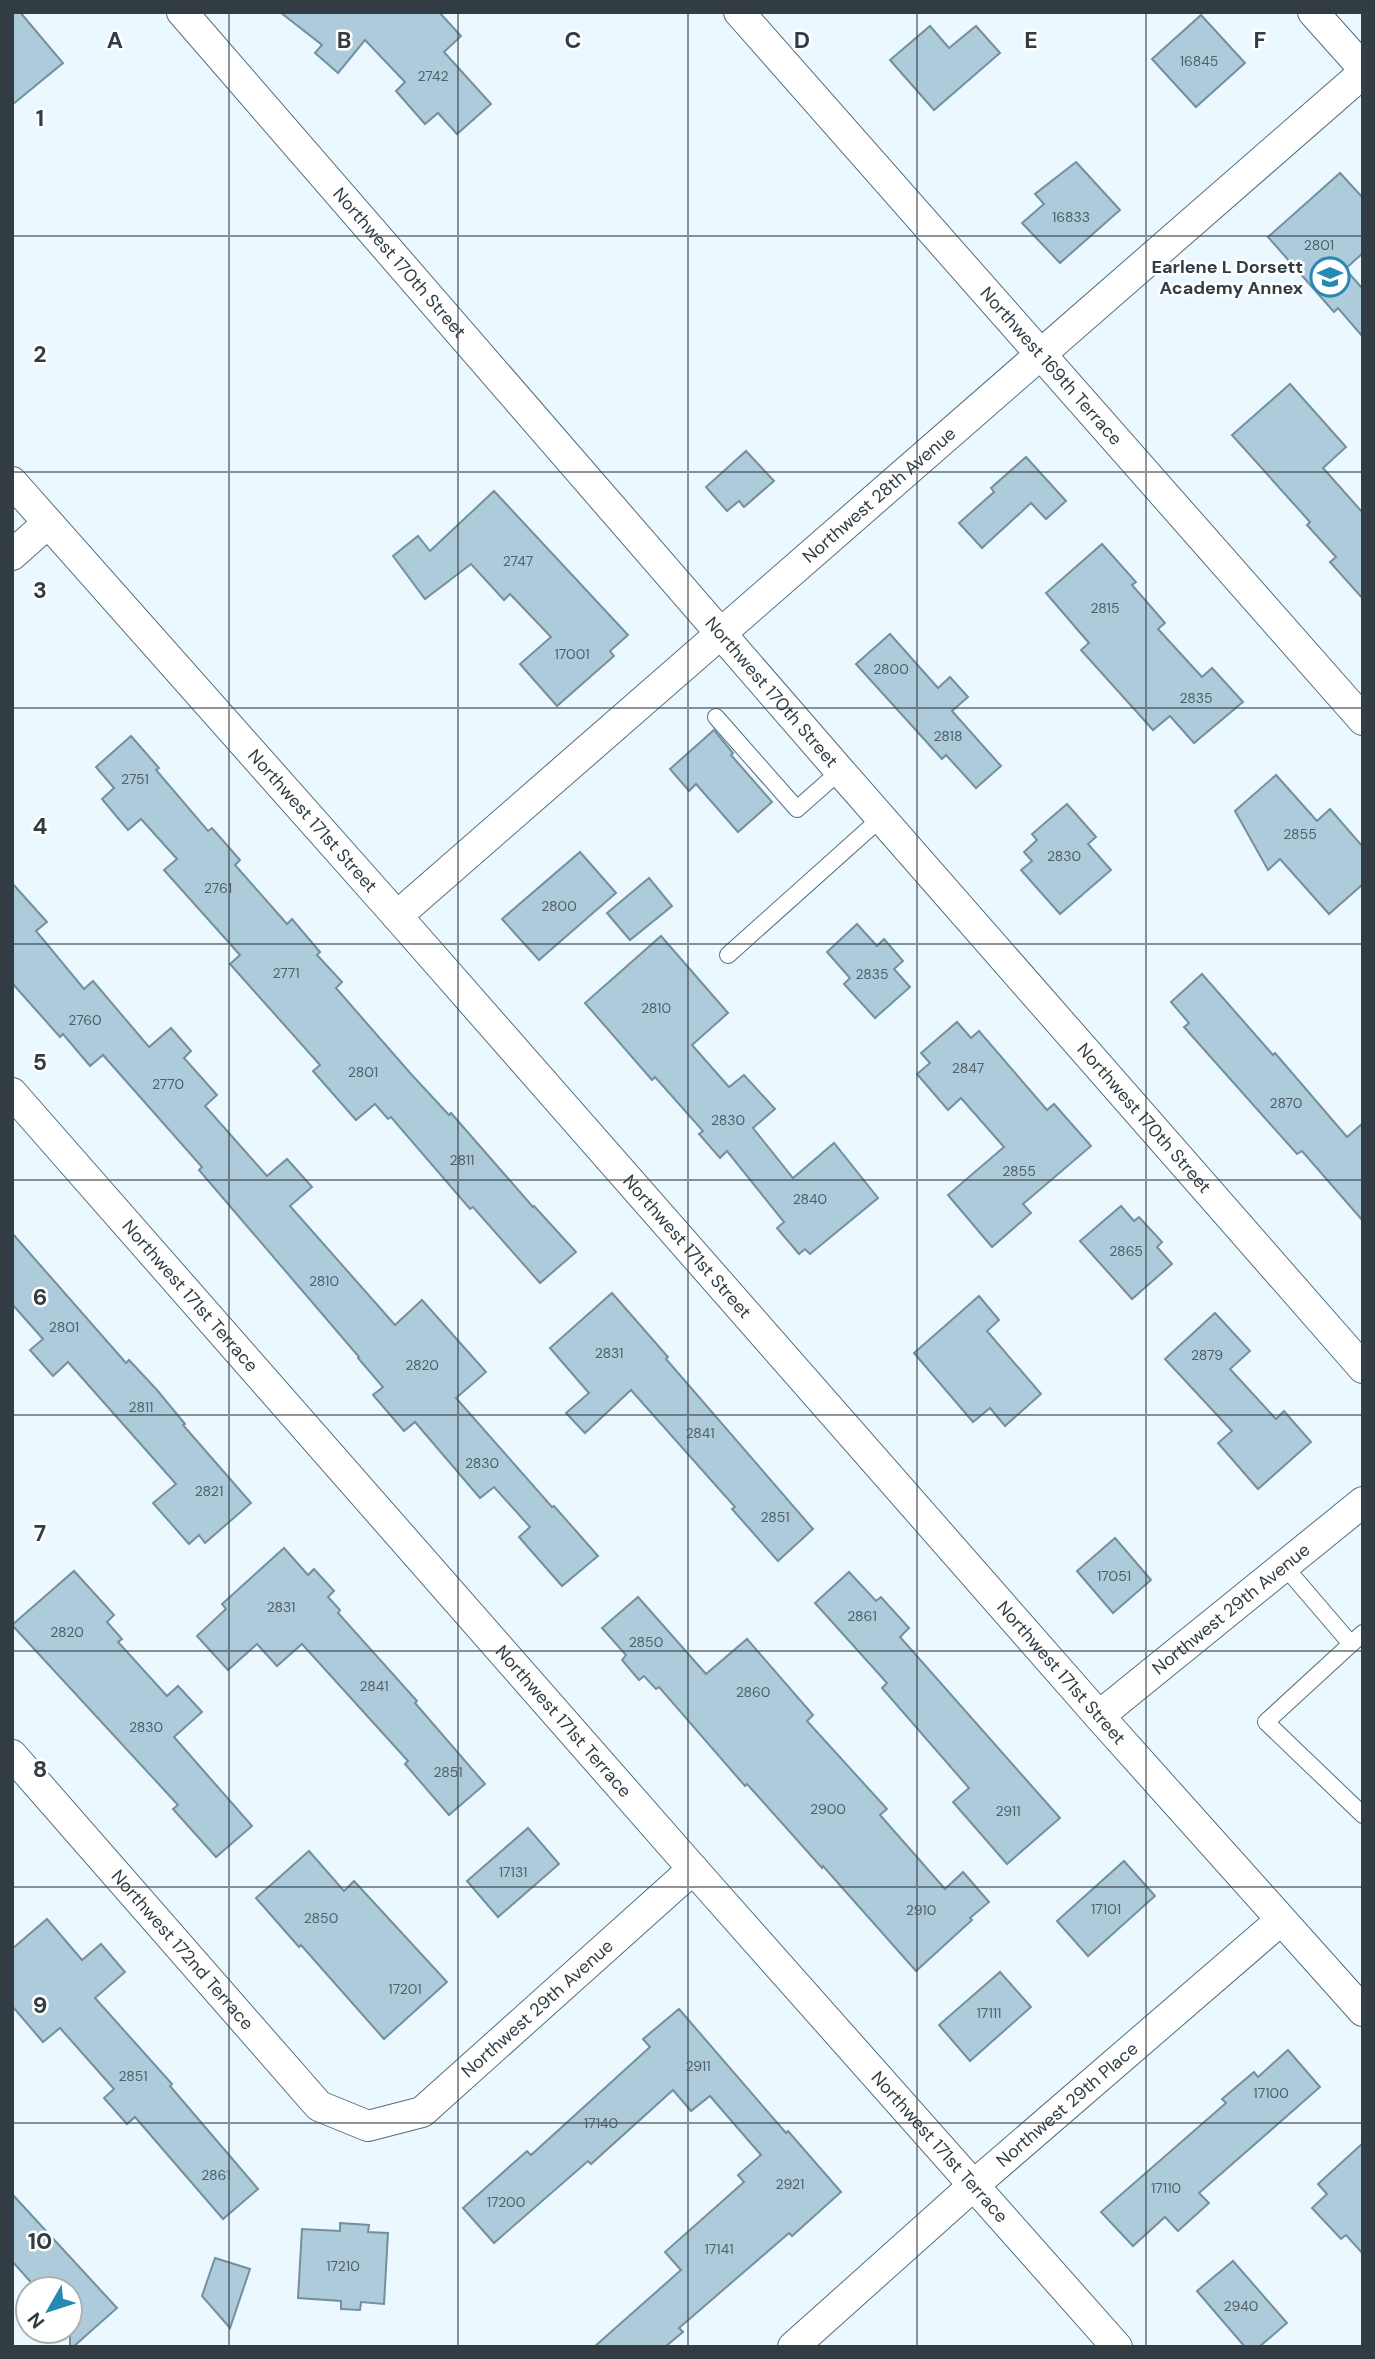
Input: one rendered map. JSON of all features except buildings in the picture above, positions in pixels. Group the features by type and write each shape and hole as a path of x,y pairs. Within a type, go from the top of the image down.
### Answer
{"street":[{"name":"Northwest 170th Street","path":"183,12 840,771 1363,1368"},
{"name":"Northwest 169th Terrace","path":"739,12 1363,720"},
{"path":"1313,12 1363,68"},
{"name":"Northwest 28th Avenue","path":"397,916 1363,73"},
{"name":"Northwest 171st Street","path":"12,482 1099,1716 1363,2011"},
{"path":"12,555 48,523"},
{"name":"Northwest 171st Terrace","path":"12,1093 1117,2347"},
{"name":"Northwest 29th Avenue","path":"1099,1716 1363,1502"},
{"name":"Northwest 172nd Terrace","path":"12,1755 319,2106 368,2126"},
{"name":"Northwest 29th Avenue","path":"368,2126 422,2112 693,1869"},
{"name":"Northwest 29th Place","path":"793,2347 974,2185 1281,1920"}],"lane":[{"path":"716,717 797,809 840,771"},
{"path":"728,955 881,818"},
{"path":"1285,1567 1357,1639 1266,1722 1363,1815"}],"place":[{"name":"Earlene L Dorsett Academy Annex","path":"1330,277"}]}
